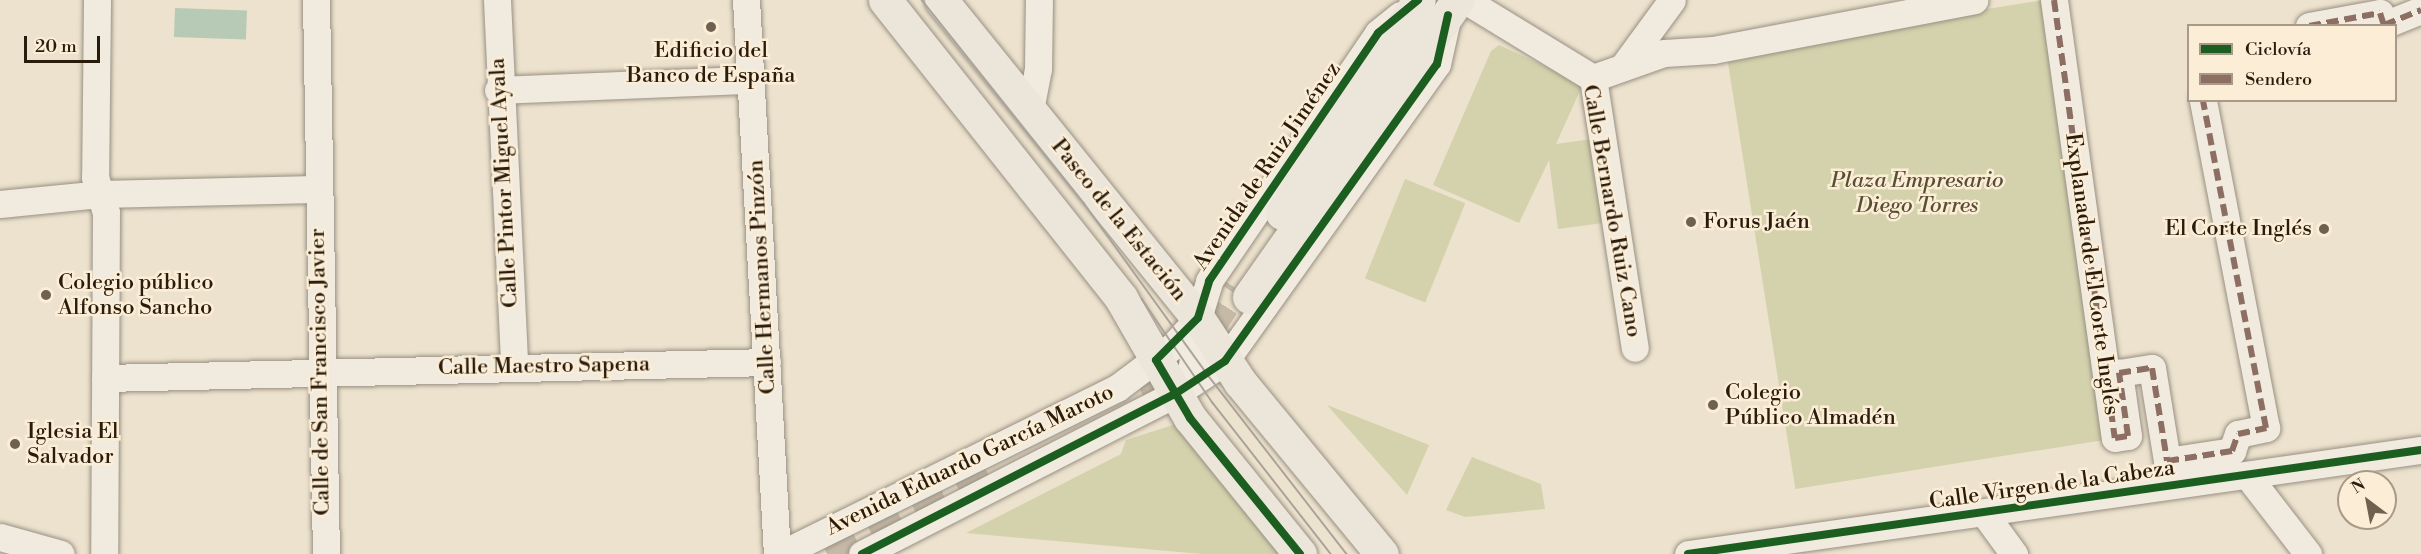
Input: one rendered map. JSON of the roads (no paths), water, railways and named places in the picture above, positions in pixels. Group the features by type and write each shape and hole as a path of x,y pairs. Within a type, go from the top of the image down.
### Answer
{"main road":[{"name":"Paseo de la Estación","path":"885,0 1121,298 1175,394 1300,554"},
{"name":"Paseo de la Estación","path":"942,0 1198,318 1225,361 1382,554"},
{"name":"Avenida de Ruiz Jiménez","path":"1418,0 1242,292 1457,5"}],"street":[{"path":"97,0 95,177 106,212 104,554"},
{"name":"Calle de San Francisco Javier","path":"316,0 316,189 326,554"},
{"name":"Calle Pintor Miguel Ayala","path":"496,0 498,90 514,365"},
{"name":"Calle Hermanos Pinzón","path":"746,0 779,554"},
{"path":"1030,110 1038,69 1039,0"},
{"name":"Avenida de Ruiz Jiménez","path":"1156,360 1198,318 1209,281 1378,33 1418,0"},
{"path":"1625,64 1672,0"},
{"path":"1593,78 1625,64 1974,0"},
{"name":"Explanada de El Corte Inglés","path":"2054,0 2115,438 2128,436 2119,373 2152,368 2167,461 2232,451 2238,434 2266,428 2203,102"},
{"path":"2386,24 2421,9 2418,0"},
{"path":"1225,361 1437,64 1457,5"},
{"name":"Calle Bernardo Ruiz Cano","path":"1457,5 1593,78 1635,348"},
{"path":"2320,24 2380,13 2384,24"},
{"path":"498,90 750,80"},
{"path":"0,204 100,194 316,189"},
{"path":"1175,394 1191,373 1198,318"},
{"name":"Avenida Eduardo García Maroto","path":"779,554 1117,388 1156,360"},
{"name":"Avenida Eduardo García Maroto","path":"862,554 1175,394 1225,361"},
{"name":"Calle Maestro Sapena","path":"105,378 514,365 767,362"},
{"name":"Calle Virgen de la Cabeza","path":"1688,554 2421,450"},
{"path":"2247,475 2308,554"},
{"path":"1984,513 2014,554"},
{"path":"0,537 57,554"}],"tunnel":[{"path":"1137,383 1170,367 1205,332 1234,287"},
{"path":"827,554 995,472"}],"tram line":[{"path":"922,0 1084,203 1208,375 1347,554"},
{"path":"1142,299 1213,403 1331,554"}],"place":[{"name":"Edificio del Banco de España","path":"711,27"},
{"name":"Forus Jaén","path":"1691,222"},
{"name":"El Corte Inglés","path":"2324,229"},
{"name":"Colegio público Alfonso Sancho","path":"46,295"},
{"name":"Colegio Público Almadén","path":"1713,405"},
{"name":"Iglesia El Salvador","path":"15,444"}],"park label":[{"name":"Plaza Empresario Diego Torres","path":"1917,192"}]}
